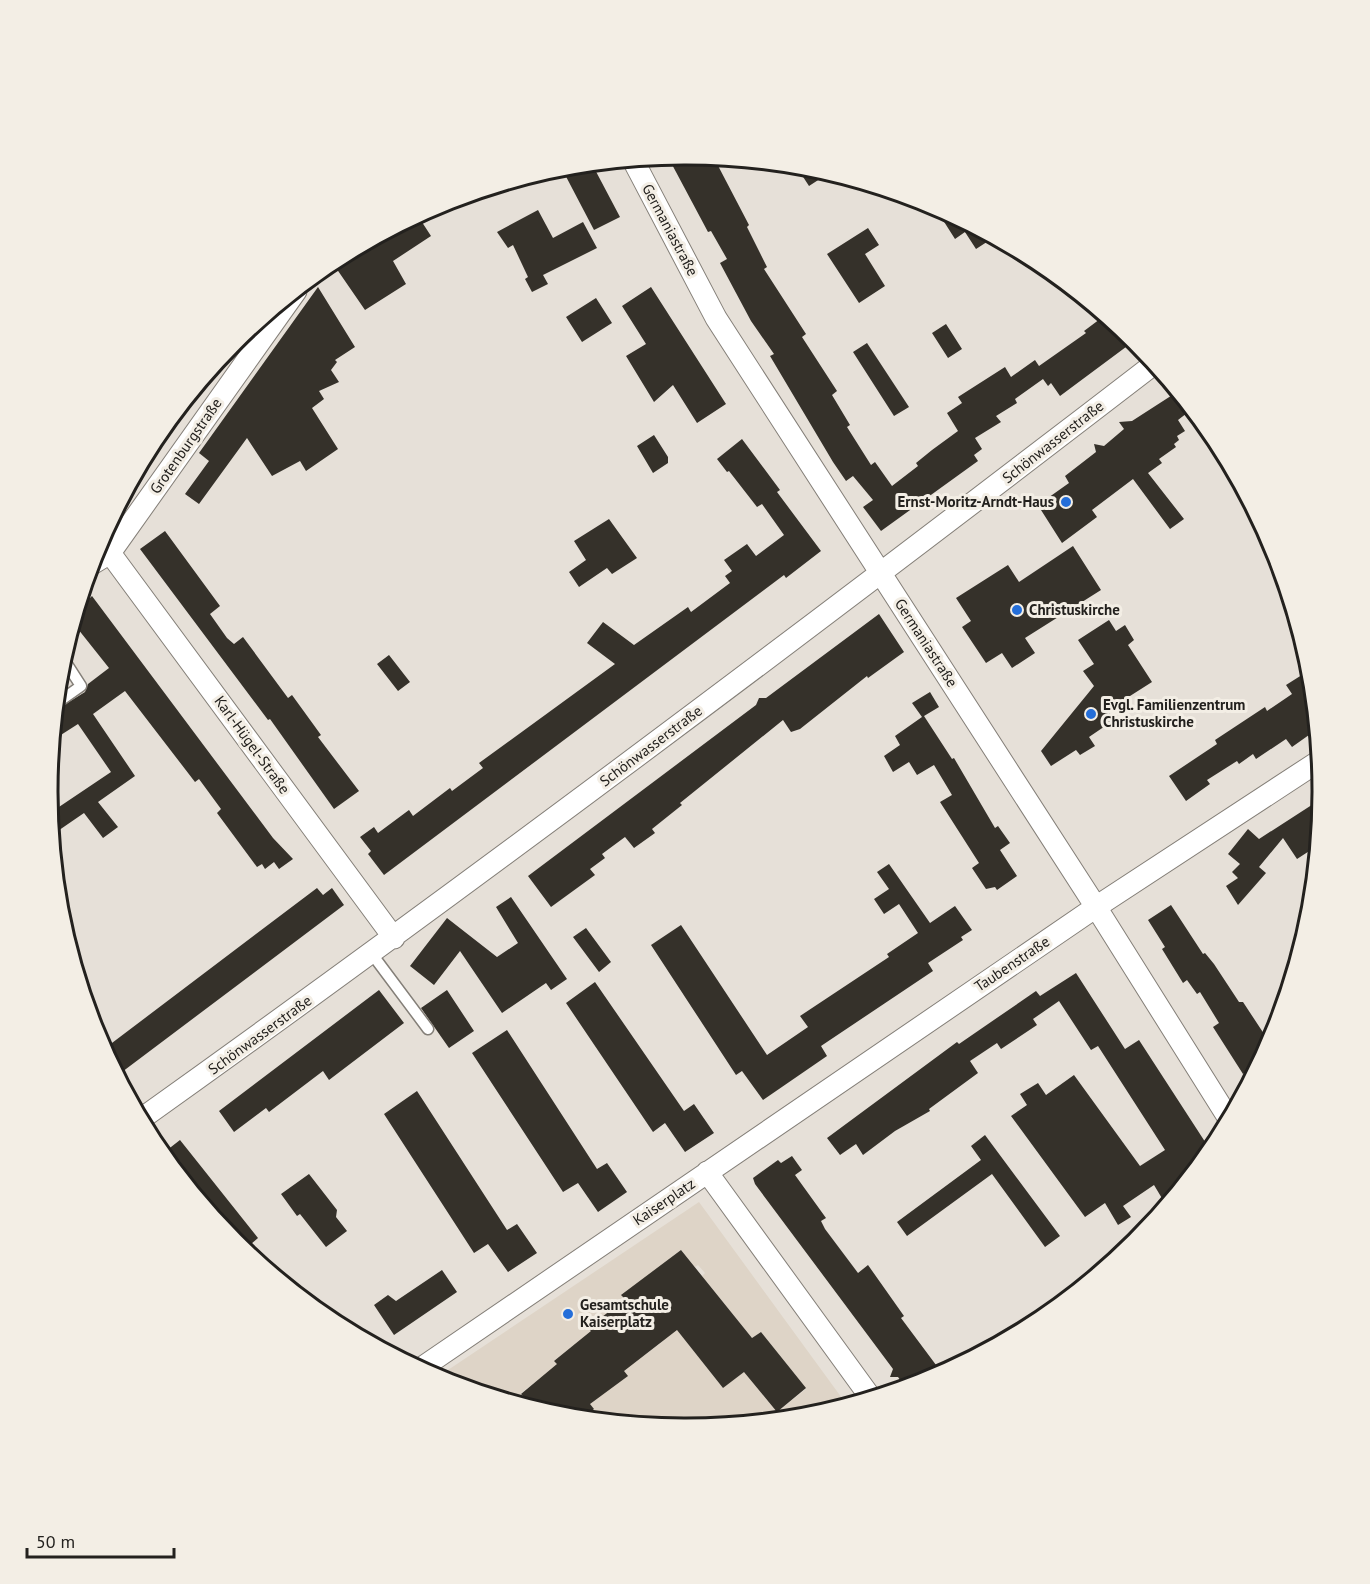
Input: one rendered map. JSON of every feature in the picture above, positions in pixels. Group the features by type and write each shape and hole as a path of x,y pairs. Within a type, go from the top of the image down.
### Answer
{"street":[{"name":"Germaniastraße","path":"637,168 716,318 1096,907 1224,1111"},
{"name":"Grotenburgstraße","path":"104,556 110,553 278,316"},
{"name":"Schönwasserstraße","path":"148,1114 394,938 882,574 1147,369"},
{"name":"Karl-Hügel-Straße","path":"110,553 394,938"},
{"name":"Taubenstraße","path":"707,1172 1096,907 1311,766"},
{"name":"Kaiserplatz","path":"428,1363 707,1172 866,1391"}],"lane":[{"path":"66,696 81,686 71,670"},
{"path":"372,954 428,1029"}],"shaded area":[{"name":"Gesamtschule Kaiserplatz","path":"699,1202 842,1398 778,1411 806,1389 761,1332 752,1338 702,1276 705,1273 698,1265 695,1267 681,1250 622,1295 627,1302 588,1327 594,1335 573,1346 555,1360 560,1368 539,1379 521,1393 524,1397 446,1371"},
{"name":"Gesamtschule Kaiserplatz","path":"671,1322 723,1388 746,1367 753,1383 776,1411 726,1417 685,1418 644,1417 583,1410 585,1398 636,1350 642,1357 661,1343"}],"building":[{"path":"673,166 719,167 749,225 747,227 767,267 764,269 806,334 802,337 837,391 832,395 850,425 847,427 871,465 875,462 892,486 918,466 916,463 958,431 947,413 962,403 958,397 1005,367 1011,377 1035,360 1039,366 1086,333 1084,331 1098,321 1126,347 1060,396 1051,383 1048,386 1043,379 1015,399 1017,403 996,416 1001,422 975,438 982,449 974,455 978,461 881,531 863,507 873,500 853,476 846,481 833,462 770,356 774,354 751,321 720,263 727,259 711,231 708,232"},
{"path":"596,172 620,217 594,230 566,177"},
{"path":"803,177 818,180 809,186"},
{"path":"538,210 553,238 583,222 597,248 543,275 548,284 532,292 525,279 528,277 513,245 508,248 497,232"},
{"path":"944,222 962,230 986,243 976,249 965,232 955,239"},
{"path":"423,223 431,236 393,261 406,284 365,310 338,271 372,249"},
{"path":"868,228 879,245 865,254 885,286 859,303 827,254"},
{"path":"318,287 355,347 335,360 337,362 331,370 339,382 319,391 324,399 312,408 338,449 306,471 300,461 272,476 247,438 199,504 185,494 209,461 199,453"},
{"path":"651,287 726,404 697,423 673,385 654,402 626,356 646,344 622,306"},
{"path":"596,298 612,323 582,342 566,317"},
{"path":"946,324 962,349 948,358 932,333"},
{"path":"867,343 909,407 894,416 853,352"},
{"path":"1170,396 1185,415 1178,420 1185,431 1177,436 1179,440 1174,444 1176,447 1159,459 1162,463 1148,473 1184,519 1170,529 1133,479 1092,510 1097,517 1062,543 1041,510 1048,504 1045,500 1069,483 1065,476 1096,452 1094,444 1104,446 1124,429 1119,422 1132,421"},
{"path":"654,435 668,457 668,463 653,473 637,446"},
{"path":"742,439 780,490 777,492 821,551 786,578 784,575 384,875 368,854 371,851 360,837 374,827 378,833 409,810 413,816 450,788 452,791 483,768 479,763 615,664 587,643 603,622 634,645 688,607 691,612 730,583 725,576 732,571 724,560 747,544 756,556 784,535 762,504 757,507 717,459"},
{"path":"609,519 637,558 612,574 607,568 579,587 569,572 586,560 574,541"},
{"path":"165,531 220,606 210,614 227,638 234,644 243,637 288,698 292,695 321,735 318,737 359,791 334,809 270,719 268,720 140,549"},
{"name":"Christuskirche","path":"1073,546 1101,590 1025,638 1035,653 1012,668 1002,653 986,663 962,627 971,621 956,598 1008,565 1019,582"},
{"path":"92,596 273,838 293,859 279,869 274,862 265,869 262,864 257,867 217,813 221,809 199,779 195,782 125,691 93,714 135,776 98,802 118,827 103,838 84,813 60,830 59,807 111,772 78,724 62,734 65,704 85,692 88,684 109,668 80,631"},
{"path":"879,614 904,652 868,678 867,676 800,729 791,732 783,720 680,803 682,805 652,829 655,833 634,848 625,837 602,854 605,858 590,869 595,875 551,907 528,876 756,705 759,698 766,698"},
{"path":"1109,620 1116,631 1125,625 1134,640 1128,645 1152,682 1108,710 1114,720 1089,737 1095,746 1080,755 1076,750 1051,766 1041,751 1094,686 1083,671 1094,664 1078,640"},
{"path":"389,655 410,682 398,691 377,664"},
{"path":"1300,676 1308,735 1292,747 1286,739 1256,759 1253,754 1239,764 1237,761 1207,780 1210,784 1186,801 1169,776 1217,744 1215,740 1265,707 1267,711 1292,694 1286,685"},
{"path":"930,692 939,707 924,716 952,759 954,758 995,828 998,826 1010,843 1000,850 1017,876 997,890 995,887 986,889 972,868 979,863 940,802 952,795 934,765 917,775 909,762 893,772 884,756 900,745 895,736 922,717 912,703"},
{"path":"1311,805 1308,852 1297,859 1283,838 1259,867 1266,873 1238,905 1226,886 1238,878 1232,872 1240,864 1228,854 1248,829 1259,839"},
{"path":"889,864 930,923 955,906 972,930 961,937 963,940 928,963 933,971 821,1046 827,1056 763,1100 742,1071 736,1075 651,945 681,925 767,1055 808,1027 800,1016 889,957 887,954 918,933 899,904 884,914 874,899 889,889 877,872"},
{"path":"317,888 323,895 332,888 344,905 124,1071 111,1043"},
{"path":"511,897 567,979 551,990 546,983 502,1013 460,951 434,985 410,966 447,918 497,957 518,943 496,907"},
{"path":"1171,905 1203,954 1205,953 1214,964 1263,1033 1245,1073 1243,1074 1213,1027 1219,1023 1200,992 1197,994 1187,980 1183,983 1162,949 1165,947 1148,920"},
{"path":"586,928 611,962 599,972 573,937"},
{"path":"1076,973 1125,1049 1139,1040 1205,1142 1162,1198 1154,1185 1123,1206 1131,1217 1118,1225 1105,1203 1085,1217 1011,1116 1027,1105 1020,1094 1038,1083 1046,1095 1074,1075 1140,1166 1165,1150 1098,1046 1091,1050 1059,1001 1033,1019 1037,1025 1001,1049 997,1043 970,1061 978,1073 929,1109 930,1111 895,1131 863,1155 856,1144 840,1155 827,1138 957,1042 959,1044 1036,991 1040,996"},
{"path":"595,982 684,1111 694,1104 714,1133 685,1152 665,1123 653,1132 566,1003"},
{"path":"379,990 404,1023 329,1080 323,1071 269,1112 266,1108 234,1132 219,1111"},
{"path":"447,990 474,1031 449,1048 421,1008"},
{"path":"507,1030 597,1169 607,1163 627,1192 598,1212 578,1183 563,1192 472,1053"},
{"path":"417,1091 507,1230 517,1224 537,1253 508,1272 488,1244 474,1253 384,1114"},
{"path":"985,1135 1060,1236 1045,1247 992,1174 907,1236 897,1222 981,1160 971,1146"},
{"path":"180,1140 258,1238 251,1244 242,1235 214,1205 170,1148"},
{"path":"792,1156 802,1170 795,1175 826,1218 821,1221 825,1229 858,1273 868,1265 904,1316 901,1318 937,1366 900,1380 898,1377 890,1377 893,1369 755,1184 753,1178 778,1160 781,1163"},
{"path":"309,1174 337,1210 336,1217 347,1231 326,1247 300,1214 297,1216 281,1194"},
{"path":"681,1250 752,1338 761,1332 806,1388 776,1411 744,1372 723,1388 677,1330 624,1371 628,1376 590,1404 594,1409 592,1411 524,1397 521,1394 557,1364 554,1361 591,1331 588,1328 625,1299 621,1295"},
{"path":"442,1270 457,1292 394,1335 374,1305 388,1295 396,1301"}],"place":[{"name":"Ernst-Moritz-Arndt-Haus","path":"1066,502"},
{"name":"Christuskirche","path":"1017,610"},
{"name":"Evgl. Familienzentrum Christuskirche","path":"1091,714"},
{"name":"Gesamtschule Kaiserplatz","path":"568,1314"}]}
